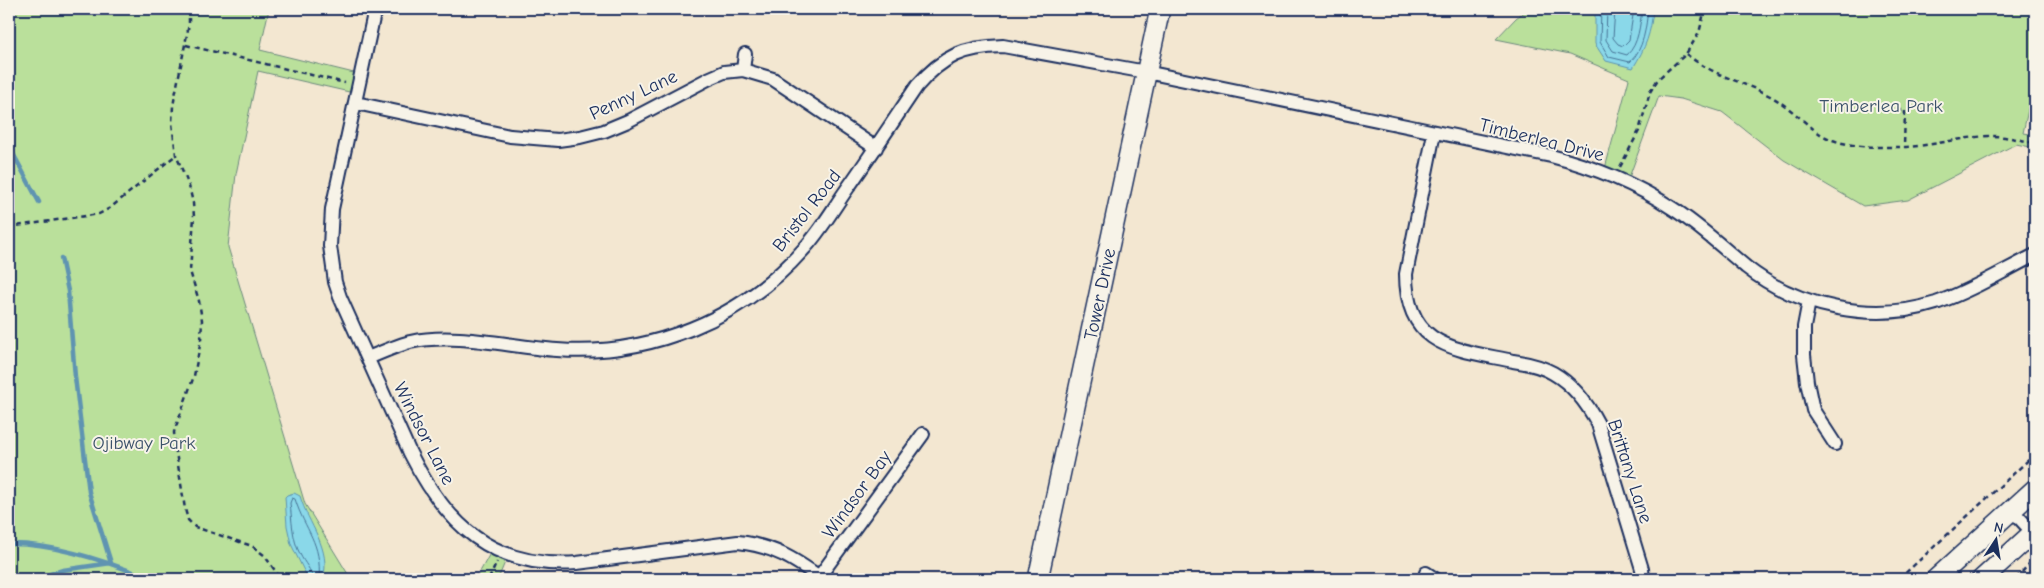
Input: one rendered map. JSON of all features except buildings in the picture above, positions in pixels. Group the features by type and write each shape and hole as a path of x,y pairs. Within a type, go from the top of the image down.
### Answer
{"street":[{"name":"Windsor Lane","path":"375,9 360,86 332,209 330,246 335,282 410,453 420,474 435,497 450,516 469,534 501,552 537,563 556,564 738,542 757,544 776,550 790,557 820,578"},
{"name":"Tower Drive","path":"1038,579 1160,9"},
{"name":"Bristol Road","path":"368,358 410,342 430,339 451,339 557,350 606,350 663,339 694,328 723,314 776,278 804,249 876,148 917,86 931,69 947,58 984,46 1003,46 1146,72"},
{"path":"743,70 745,54"},
{"name":"Penny Lane","path":"356,103 510,136 558,140 604,131 628,121 708,79 724,72 743,70 773,79 876,148"},
{"name":"Timberlea Drive","path":"1146,72 1551,156 1580,164 1615,176 1650,194 1694,223 1747,267 1785,292 1809,301 1857,311 1884,312 1936,303 1964,292 2035,255"},
{"name":"Brittany Lane","path":"1434,133 1406,274 1406,292 1409,307 1417,322 1437,341 1452,348 1536,365 1552,372 1578,392 1590,408 1598,424 1642,569 1643,579"},
{"path":"1809,301 1804,327 1804,355 1807,382 1813,410 1835,444"},
{"name":"Windsor Bay","path":"820,578 923,434"},
{"path":"1936,579 2035,489"},
{"path":"1982,579 2035,533 2012,510"}],"path":[{"path":"189,9 186,45 173,106 174,141 176,155 189,186 193,203 194,217 190,271 199,301 202,320 201,340 194,376 174,432 184,509 188,520 195,527 252,546 264,555 281,579"},
{"path":"1615,176 1639,131 1650,92 1658,79 1686,54 1699,33 1706,9"},
{"path":"186,45 360,86"},
{"path":"1686,54 1702,66 1719,75 1765,93 1817,132 1828,138 1850,144 1904,147 1990,136 2035,143"},
{"path":"1897,110 1905,110 1904,147"},
{"path":"9,227 99,214 110,208 176,155"},
{"path":"1899,579 2035,454"},
{"path":"489,579 501,552"},
{"path":"2016,579 2035,557"}],"green space":[{"name":"Ojibway Park","path":"9,9 269,9 260,50 362,75 358,94 258,71 236,174 228,247 305,504 351,579 9,579"},
{"name":"Timberlea Park","path":"1528,9 2035,9 2035,77 2023,133 2035,135 2035,148 2016,144 1908,200 1863,206 1784,160 1722,112 1681,99 1659,96 1627,183 1604,172 1629,79 1570,54 1496,39 1516,18"},
{"path":"493,548 508,555 498,579 476,579"}],"water":[{"path":"1596,9 1653,9 1647,40 1633,68 1606,61 1595,44"},
{"path":"294,493 300,496 322,547 325,568 323,579 308,579 291,544 287,526 285,497"}],"waterway":[{"path":"9,146 39,202"},
{"path":"35,579 63,570 111,563 89,492 75,377 68,291 61,258"},
{"path":"9,544 63,550 100,560 151,579"}]}
